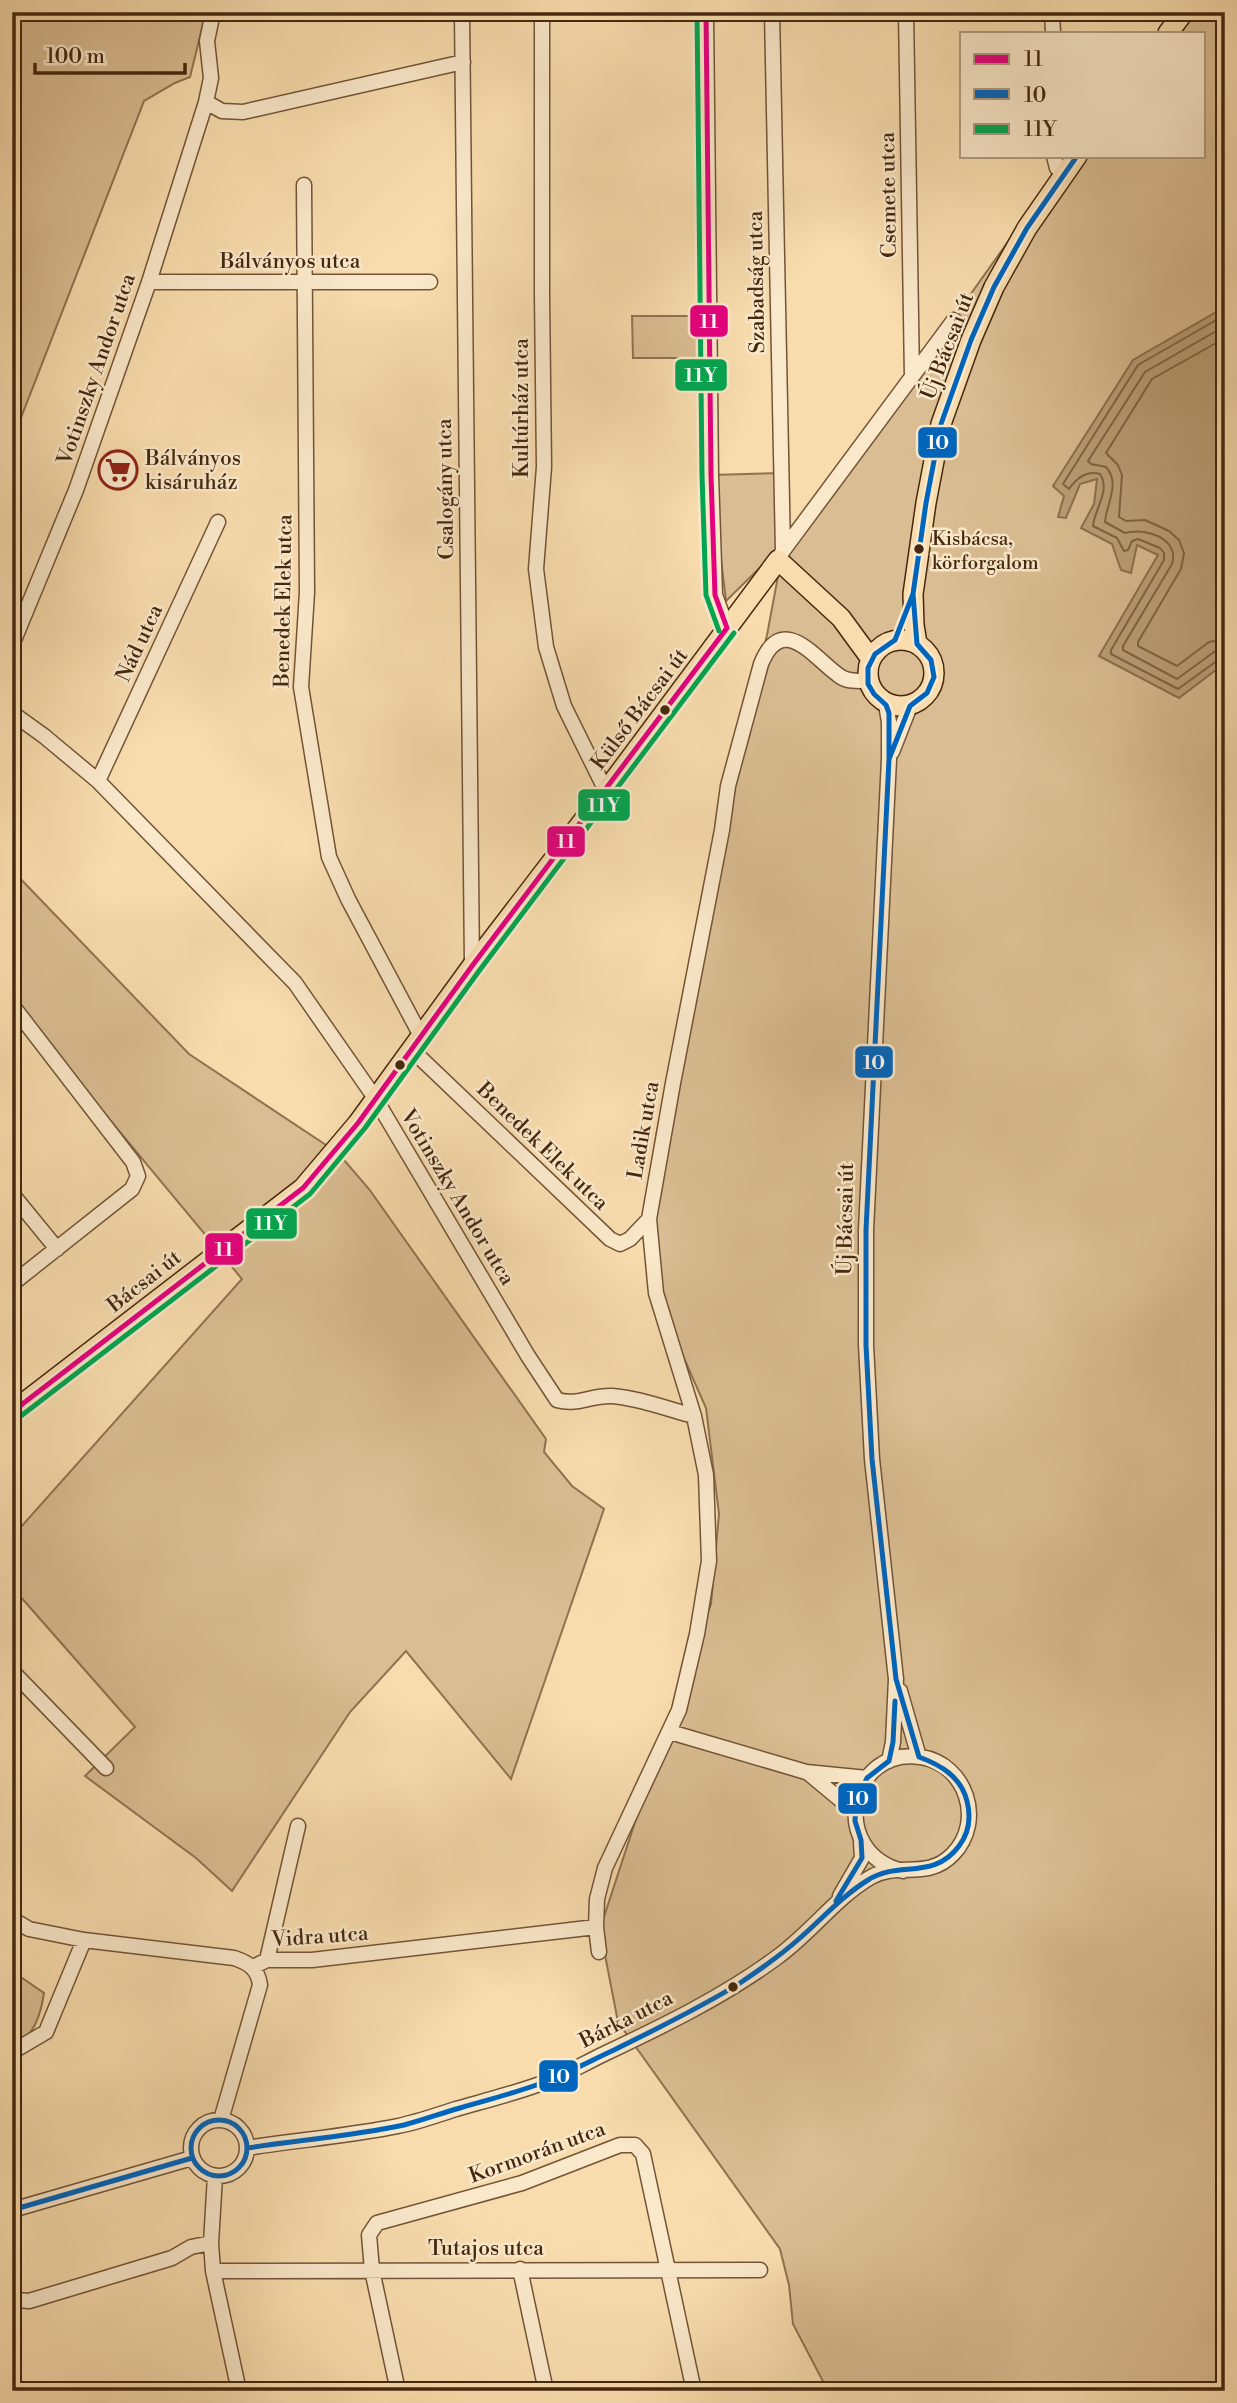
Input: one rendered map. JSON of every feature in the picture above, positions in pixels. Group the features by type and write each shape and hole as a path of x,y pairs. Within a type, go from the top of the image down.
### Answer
{"main road":[{"path":"1169,32 1184,12"},
{"name":"Új Bácsai út","path":"910,706 928,693 933,683 932,660 917,644 913,594 941,424 971,340 994,287 1027,228 1076,158"},
{"name":"Külső Bácsai út","path":"358,1123 472,966 606,791 780,555"},
{"path":"780,555 841,618 883,648 910,641 917,644"},
{"name":"Új Bácsai út","path":"868,681 867,673 913,594"},
{"path":"868,681 872,691 886,704 910,706"},
{"name":"Bácsai út","path":"13,1409 303,1188 358,1123"}],"street":[{"name":"Votinszky Andor utca","path":"12,645 76,490 149,282 206,102 211,78 206,41 213,12"},
{"name":"Csalogány utca","path":"462,12 472,966"},
{"name":"Kultúrház utca","path":"542,12 541,295 544,467 536,569 545,647 564,706 606,791"},
{"path":"706,12 714,582 715,595 727,628"},
{"name":"Szabadság utca","path":"772,12 780,555"},
{"name":"Csemete utca","path":"906,12 912,377"},
{"path":"1052,12 1053,32"},
{"path":"206,102 222,111 243,112 463,62"},
{"path":"1054,158 1057,168 1065,173"},
{"name":"Benedek Elek utca","path":"304,185 307,592 301,687 329,857 416,1042 610,1239 620,1244 630,1239 649,1219"},
{"name":"Bálványos utca","path":"149,282 430,282"},
{"name":"Külső Bácsai út","path":"780,555 954,320"},
{"name":"Nád utca","path":"98,781 218,522"},
{"name":"Ladik utca","path":"599,1952 597,1899 605,1868 679,1710 697,1634 709,1561 706,1475 694,1416 656,1293 649,1219 728,786 761,664 764,656 775,644 794,641 806,646 844,679 868,681"},
{"name":"Új Bácsai út","path":"886,704 889,760 866,1230 866,1345 872,1460 896,1679 893,1742 889,1761"},
{"name":"Új Bácsai út","path":"889,760 910,706"},
{"name":"Votinszky Andor utca","path":"12,713 98,781 295,983 375,1098 557,1400 571,1404 596,1396 615,1396 694,1416"},
{"path":"12,1005 133,1163 138,1176 132,1188 12,1284"},
{"path":"12,1194 57,1249"},
{"path":"12,1671 106,1768"},
{"name":"Új Bácsai út","path":"896,1679 919,1757"},
{"path":"670,1732 806,1772 867,1778"},
{"path":"904,1757 919,1757 945,1767 958,1779 966,1795 969,1822 959,1847 946,1860 921,1871 889,1871 871,1877 833,1906 862,1858 854,1811 858,1794 867,1778 889,1761 904,1757"},
{"path":"806,1772 854,1811"},
{"path":"267,1960 298,1826"},
{"path":"861,1840 880,1862 903,1871"},
{"name":"Bárka utca","path":"247,2147 399,2126 542,2084 719,1995 777,1957 833,1906"},
{"name":"Vidra utca","path":"12,1919 29,1929 84,1940 234,1958 253,1967 267,1960 312,1960 596,1927"},
{"path":"12,2052 46,2032 84,1940"},
{"path":"221,2120 260,1985 259,1976 253,1967"},
{"path":"221,2120 240,2130 247,2147 246,2156 236,2170 228,2175 215,2176 203,2172 192,2158 191,2141 208,2123 221,2120"},
{"name":"Kormorán utca","path":"398,2391 372,2270 369,2235 377,2223 522,2183 620,2145 635,2145 643,2154 694,2391"},
{"path":"12,2210 192,2158"},
{"path":"215,2176 212,2271 239,2391"},
{"path":"12,2294 17,2300 30,2301 172,2258 191,2247 211,2243"},
{"path":"520,2269 546,2391"},
{"name":"Tutajos utca","path":"212,2271 760,2270"}],"shaded area":[{"path":"12,12 206,12 190,77 144,101 12,441"},
{"path":"1179,12 1225,12 1225,2391 828,2391 793,2324 789,2285 780,2249 618,2022 600,1929 658,1752 711,1604 719,1514 706,1408 664,1313 649,1221 656,1137 702,900 767,635 784,544 726,601 711,475 782,473 785,540 933,347 1068,158 1206,158 1206,32 1164,32"},
{"path":"632,316 703,316 703,358 633,358"},
{"path":"12,870 189,1054 338,1153 369,1189 546,1439 544,1452 572,1486 604,1509 511,1779 406,1651 350,1712 232,1891 196,1858 85,1776 135,1727 12,1587 12,1537 242,1279 12,1002"},
{"path":"12,1971 44,1993 41,2009 31,2032 12,2047 12,2028 16,2013 12,2012"}],"water":[{"path":"1225,307 1225,663 1179,698 1099,656 1158,555 1137,545 1131,573 1121,570 1112,544 1081,528 1094,504 1097,479 1080,484 1066,518 1058,517 1064,496 1053,486 1133,360"}],"transit line":[{"name":"11Y","path":"697,12 702,475 706,595 719,631"},
{"name":"11","path":"706,12 711,475 715,595 727,628"},
{"name":"10","path":"247,2148 404,2125 560,2076 725,1992 778,1956 841,1900 868,1880 892,1871 938,1863 949,1857 965,1836 969,1813 964,1793 949,1773 919,1757 896,1679 872,1459 866,1345 866,1230 889,759 910,706 927,693 934,677 931,660 917,644 913,594 941,424 971,340 994,287 1027,228 1076,158"},
{"name":"10","path":"889,757 889,713 886,705 868,684 868,668 875,654 895,640 913,594"},
{"name":"11","path":"12,1412 303,1188 358,1123 472,966 727,628"},
{"name":"11Y","path":"17,1419 310,1194 365,1128 479,971 734,633"},
{"name":"10","path":"836,1901 862,1858 861,1840 855,1821 856,1802 867,1778 889,1761 895,1701"},
{"name":"10","path":"219,2120 230,2122 239,2128 245,2137 247,2148 245,2159 239,2168 230,2174 219,2176 208,2174 199,2168 193,2159 191,2148 193,2137 199,2128 208,2122 219,2120"},
{"name":"10","path":"12,2210 192,2158"}],"place":[{"name":"Bálványos kisáruház","path":"118,470"},
{"name":"Kisbácsa, körforgalom","path":"919,549"}]}
